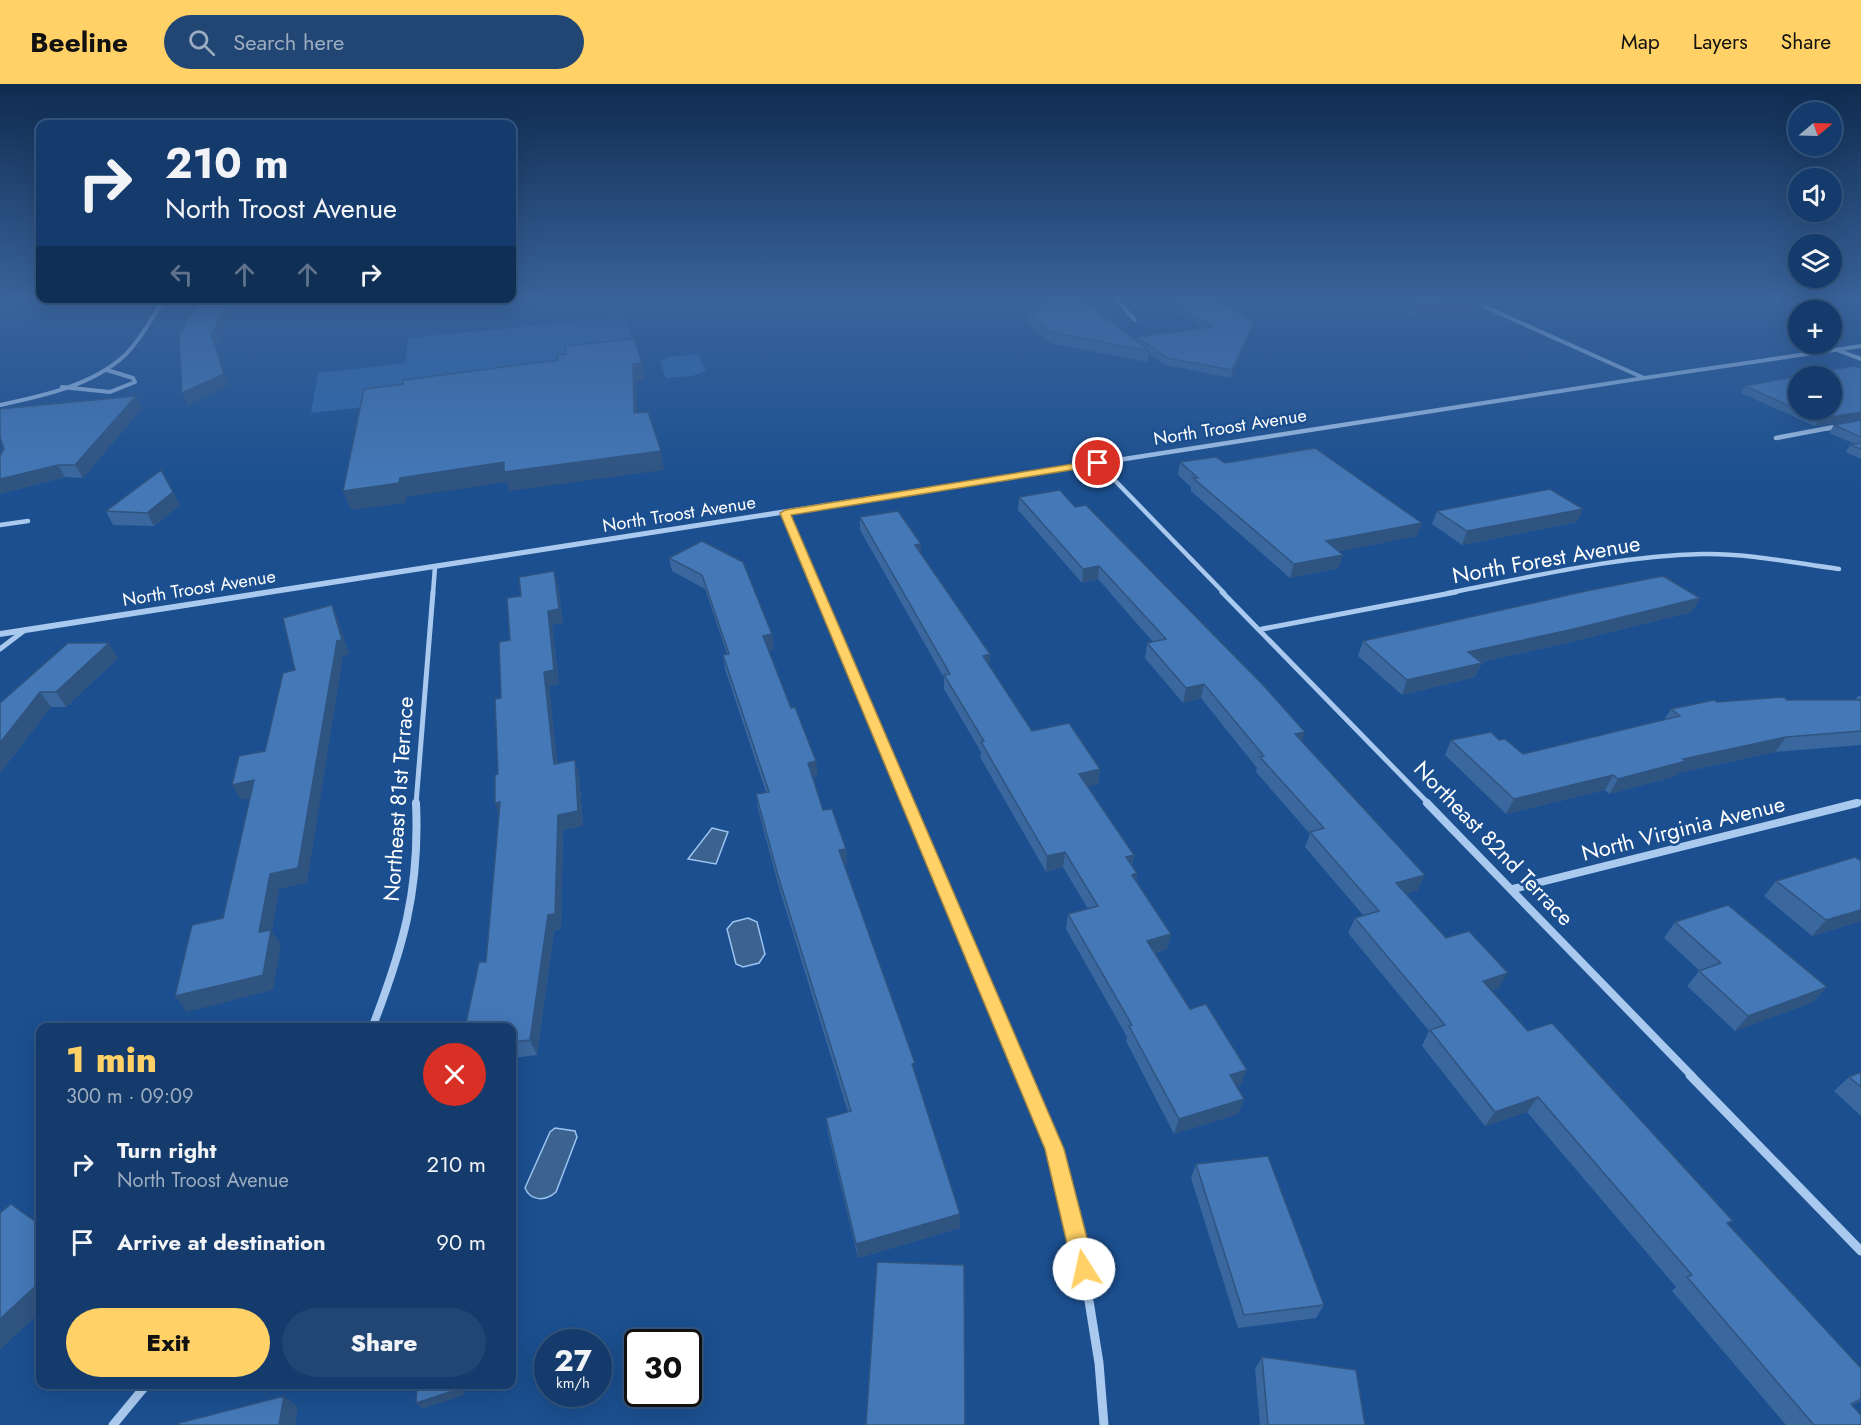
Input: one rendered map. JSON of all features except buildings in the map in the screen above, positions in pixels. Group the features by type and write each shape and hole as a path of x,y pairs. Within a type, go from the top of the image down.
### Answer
{"street":[{"path":"0,405 62,387 107,370 116,363"},
{"path":"1610,363 1644,378"},
{"name":"North Troost Avenue","path":"0,634 1750,363"},
{"path":"62,387 101,392 129,388 135,382 133,378 107,370"},
{"path":"1776,438 1849,425"},
{"name":"Northeast 82nd Terrace","path":"1098,463 1262,629 1861,1251"},
{"path":"785,513 1055,1149 1080,1245 1100,1363 1104,1425"},
{"path":"0,525 28,521"},
{"name":"North Forest Avenue","path":"1262,629 1629,558 1665,555 1736,556 1839,569"},
{"name":"Northeast 81st Terrace","path":"374,1023 392,976 411,908 418,849 416,797 435,567"},
{"path":"0,649 25,630"},
{"name":"North Virginia Avenue","path":"1513,889 1861,802"},
{"path":"113,1425 143,1389"}],"shaded area":[{"path":"405,363 600,363 408,402 311,413 318,373"},
{"path":"661,363 702,363 706,371 692,376 666,378"},
{"path":"712,828 728,832 716,864 688,859"},
{"path":"748,918 757,922 765,954 759,963 743,967 736,964 727,929 733,922"},
{"path":"555,1128 575,1131 577,1137 556,1192 548,1197 535,1198 525,1188 550,1132"}],"route":[{"path":"1084,1269 1055,1149 785,513 1098,463"}]}
